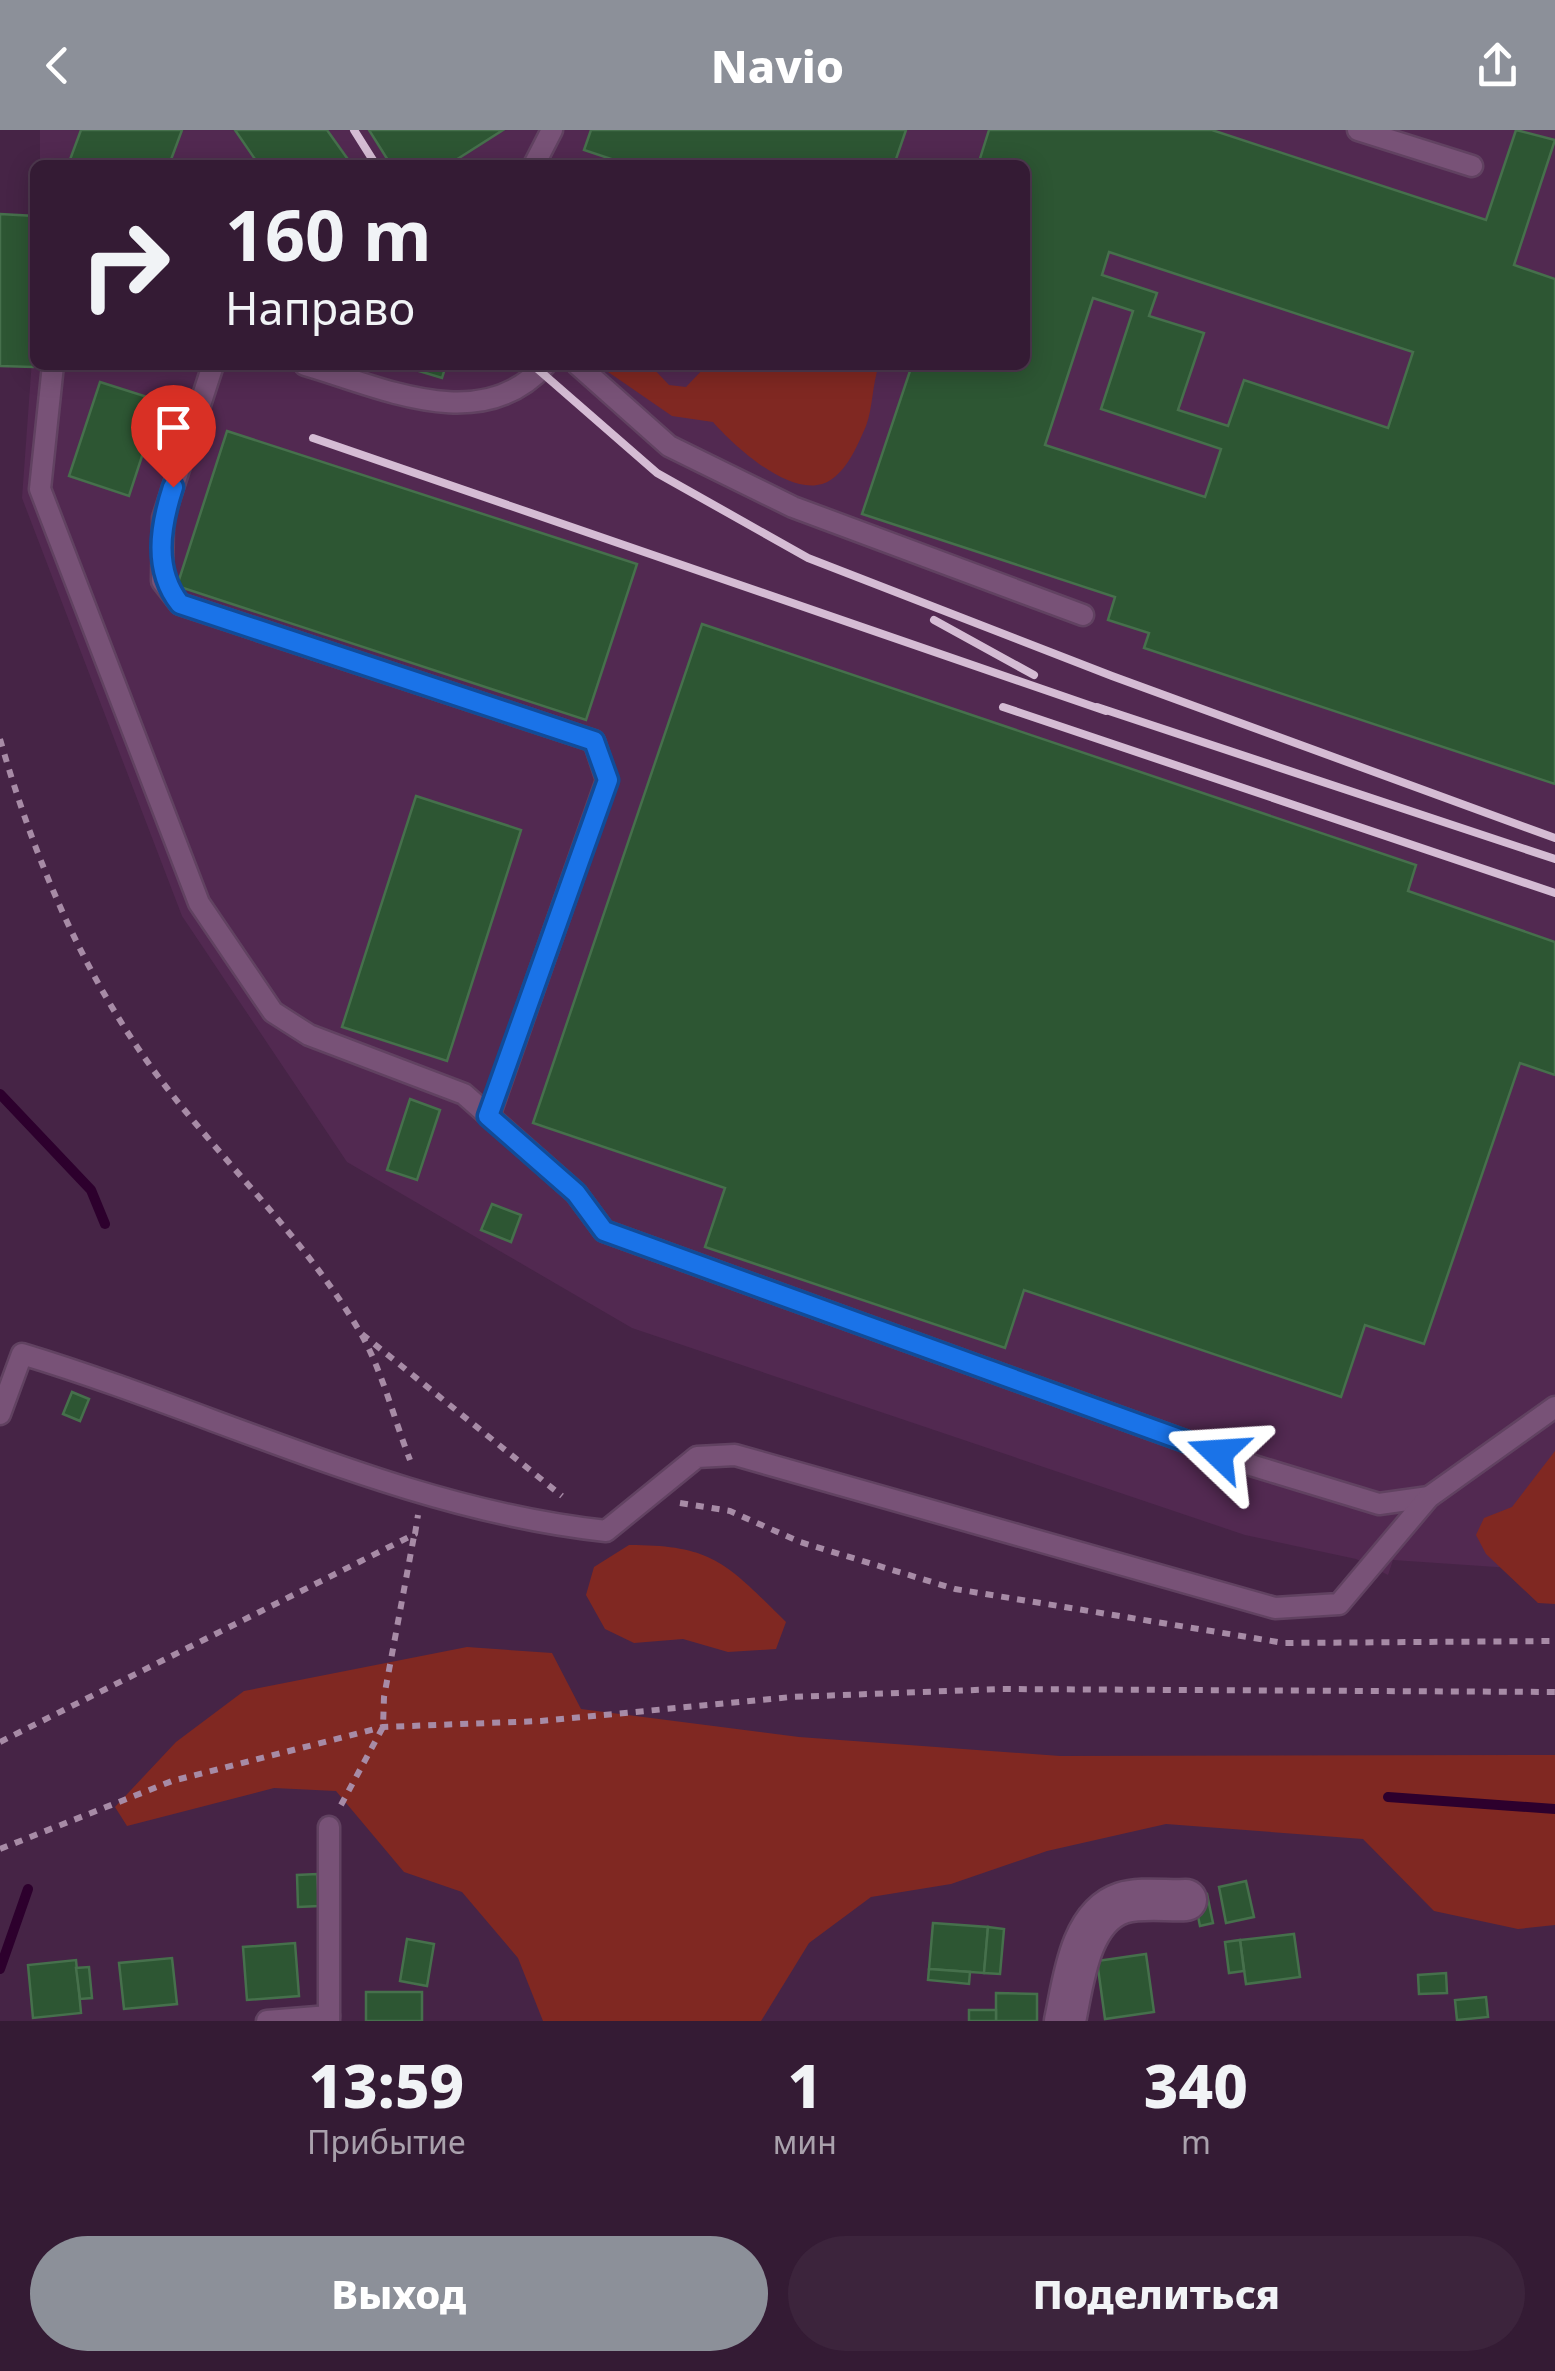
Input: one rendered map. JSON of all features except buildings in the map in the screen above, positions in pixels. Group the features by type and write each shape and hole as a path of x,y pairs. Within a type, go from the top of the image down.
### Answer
{"street":[{"path":"1065,2021 1076,1964 1094,1927 1120,1903 1186,1900"}],"lane":[{"path":"537,160 552,130"},
{"path":"1358,130 1472,166"},
{"path":"52,370 40,489 199,903 272,1012 309,1034 464,1094 576,1193 604,1231 668,1258 1254,1466 1380,1504 1430,1497"},
{"path":"211,370 163,518 162,581 180,604 594,741 608,780 488,1116"},
{"path":"322,370 442,405 486,402 538,370"},
{"path":"584,370 669,446 793,507 1082,615"},
{"path":"0,1414 22,1354 104,1379 422,1492 537,1524 606,1532 697,1458 735,1455 1275,1608 1339,1604 1430,1497 1555,1407"},
{"path":"267,2021 329,2018 329,1827"}],"path":[{"path":"0,739 22,814 74,941 156,1073 286,1231 361,1334 422,1492 384,1697 383,1727 329,1827"},
{"path":"361,1334 606,1532"},
{"path":"650,1498 730,1511 800,1542 955,1589 1264,1640 1555,1641"},
{"path":"0,1742 415,1534"},
{"path":"0,1849 172,1781 383,1727 541,1721 791,1697 1000,1689 1555,1692"}],"shaded area":[{"path":"40,130 1555,130 1555,1571 1393,1560 1388,1575 1356,1559 1245,1535 632,1328 347,1162 182,916 22,498 31,370 1030,370 1030,160 40,160"},
{"path":"605,370 655,370 669,385 686,387 702,370 878,370 868,419 856,448 838,474 818,485 785,479 767,469 713,422 672,416"},
{"path":"1555,1451 1555,1604 1538,1603 1486,1554 1476,1535 1484,1518 1512,1507"},
{"path":"629,1545 681,1549 700,1554 733,1572 786,1622 776,1649 728,1652 683,1639 634,1643 605,1629 586,1595 594,1567"},
{"path":"467,1647 552,1653 581,1709 799,1737 1060,1756 1555,1755 1555,1925 1518,1929 1434,1911 1363,1839 1166,1824 1047,1851 951,1884 871,1897 809,1943 761,2021 543,2021 518,1958 462,1892 404,1872 336,1791 274,1788 127,1826 115,1807 176,1742 244,1691"}],"waterway":[{"path":"0,1094 91,1190 105,1224"},
{"path":"1388,1797 1555,1809"},
{"path":"0,1969 28,1889"}],"railway":[{"path":"354,130 373,160"},
{"path":"539,370 657,473 808,558 1112,676 1555,838"},
{"path":"313,438 1106,711"},
{"path":"934,620 1034,675"},
{"path":"1003,707 1555,893"},
{"path":"1097,707 1555,859"}],"route":[{"path":"173,487 163,518 162,581 180,604 594,741 608,780 488,1116 576,1193 604,1231 668,1258 1218,1453"}]}
